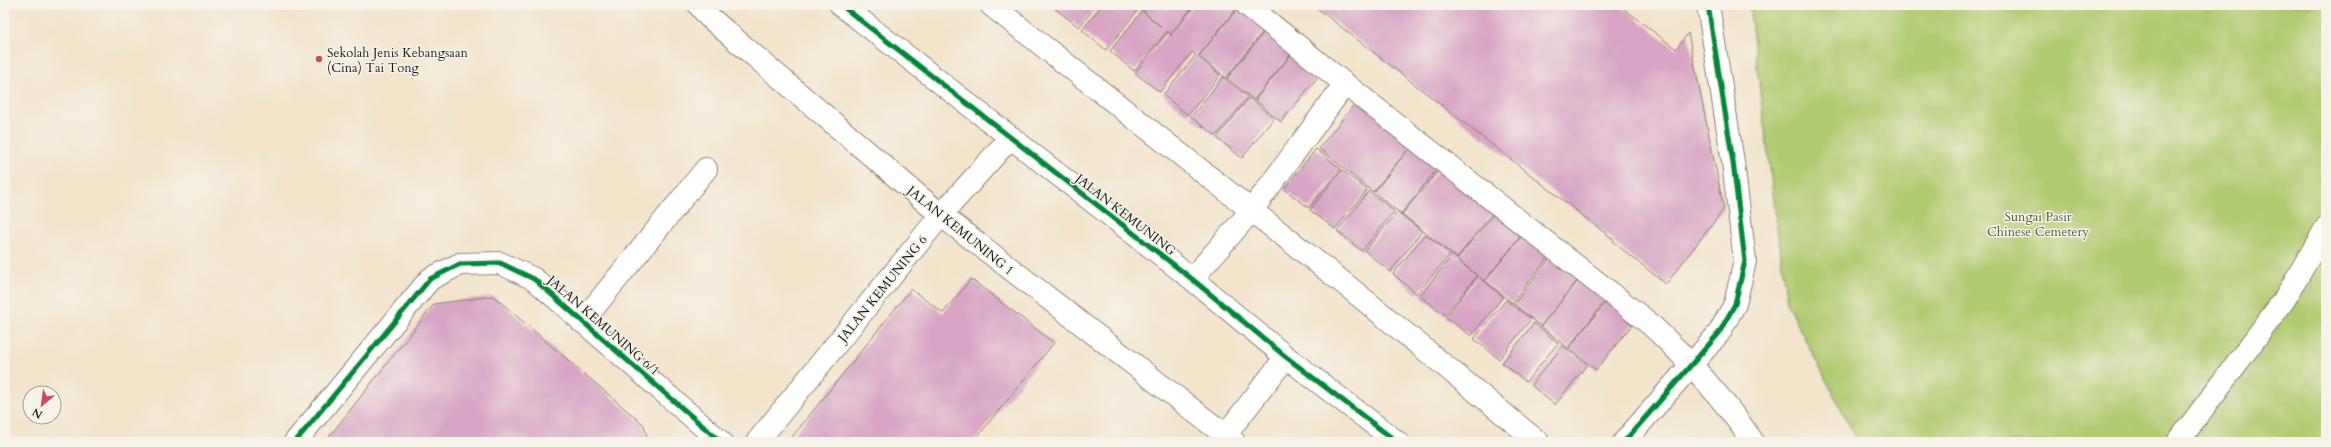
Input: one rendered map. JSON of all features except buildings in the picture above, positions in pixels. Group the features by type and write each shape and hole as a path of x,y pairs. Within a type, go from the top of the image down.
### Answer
{"street":[{"name":"JALAN KEMUNING 1","path":"699,5 709,17 941,215 1226,440"},
{"name":"JALAN KEMUNING","path":"841,5 1192,279 1286,357 1397,442"},
{"path":"991,5 1252,210 1538,442"},
{"path":"1247,5 1650,324 1693,365 1735,415 1753,442"},
{"path":"1624,442 1693,365 1719,333 1735,304 1744,260 1733,162 1708,5"},
{"path":"1192,279 1252,210 1345,84"},
{"name":"JALAN KEMUNING 6","path":"757,442 941,215 1011,137"},
{"path":"582,322 706,169"},
{"path":"2178,442 2284,300 2326,228"},
{"name":"JALAN KEMUNING 6/1","path":"295,442 430,279 460,264 500,264 534,279 721,442"},
{"path":"1226,440 1286,357"}],"green space":[{"name":"Sungai Pasir Chinese Cemetery","path":"1749,5 2326,5 2326,442 1858,442 1787,304"}],"cycle path":[{"path":"841,5 1192,279 1286,357 1397,442"},
{"path":"1624,442 1719,333 1735,304 1745,261 1733,162 1708,5"},
{"path":"295,442 430,279 460,264 500,263 534,279 721,442"}],"place":[{"name":"Sekolah Jenis Kebangsaan (Cina) Tai Tong","path":"319,59"}]}
